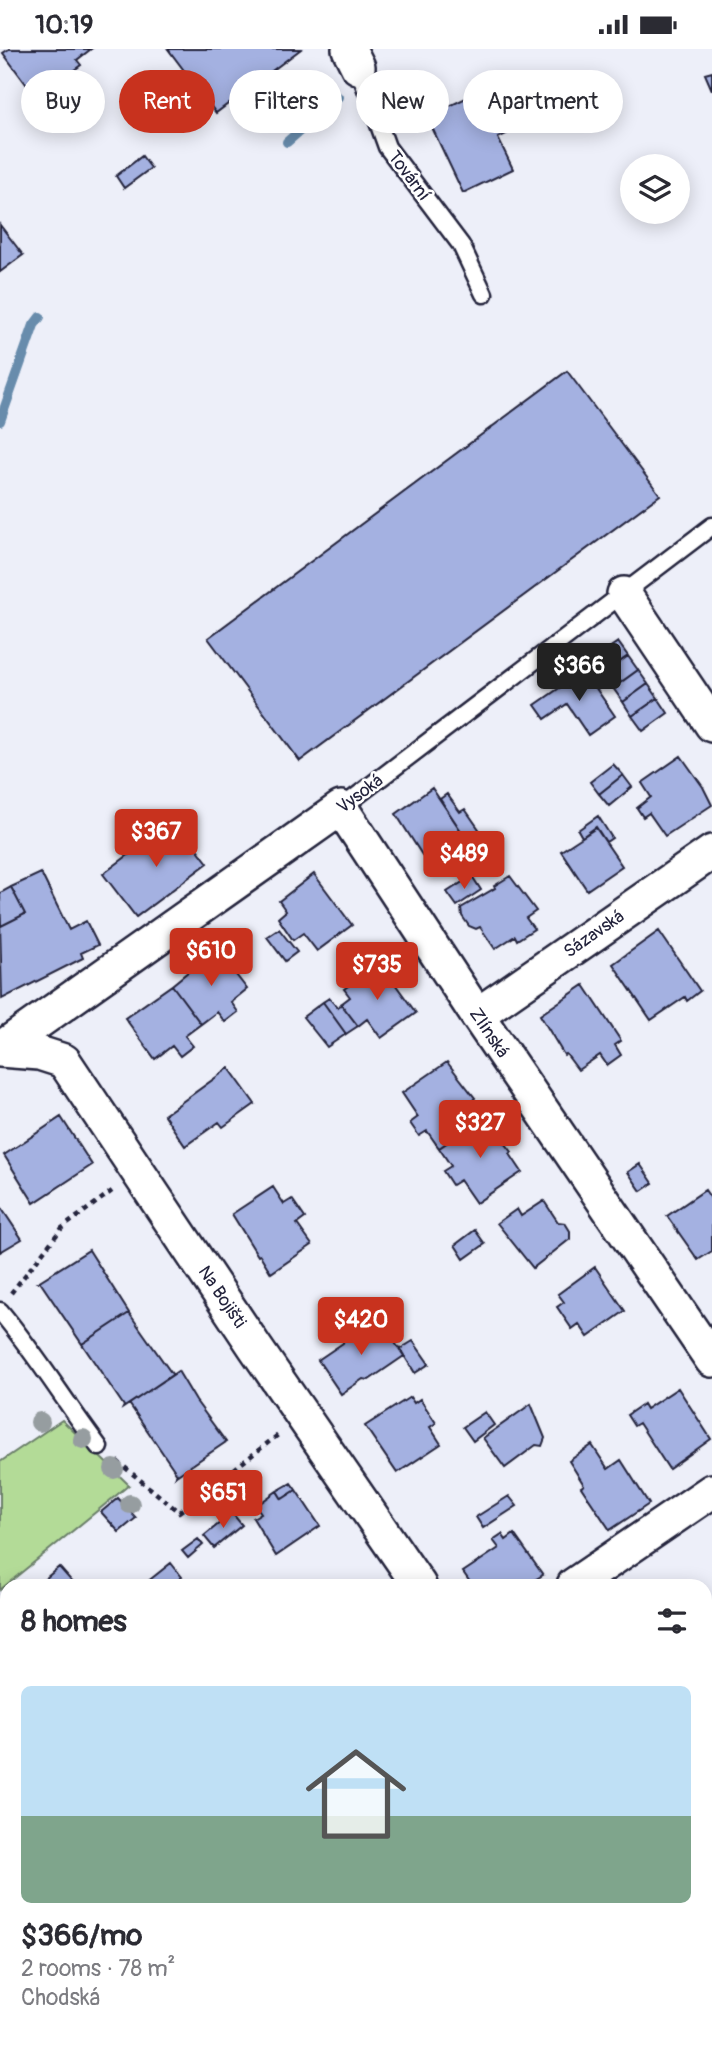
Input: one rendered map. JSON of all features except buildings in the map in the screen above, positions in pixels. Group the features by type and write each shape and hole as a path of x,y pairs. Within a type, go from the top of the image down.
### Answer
{"street":[{"path":"624,594 712,725"},
{"name":"Zlínská","path":"341,808 477,1015 712,1360"},
{"name":"Vysoká","path":"0,1049 341,808"},
{"name":"Sázavská","path":"477,1015 712,852"},
{"name":"Na Bojišti","path":"0,1049 39,1053 64,1061 255,1347 415,1579"},
{"path":"583,1579 712,1491"}],"lane":[{"name":"Tovární","path":"354,58 387,148 461,245 484,294"},
{"name":"Vysoká","path":"341,808 712,526"},
{"path":"4,1304 65,1401 99,1447"}],"path":[{"path":"4,1304 62,1229 138,1171"},
{"path":"99,1447 179,1512 304,1416"}],"green space":[{"path":"62,1420 129,1485 14,1579 0,1579 0,1462"}],"waterway":[{"path":"287,142 297,133"},
{"path":"0,421 34,325 40,317"}]}
